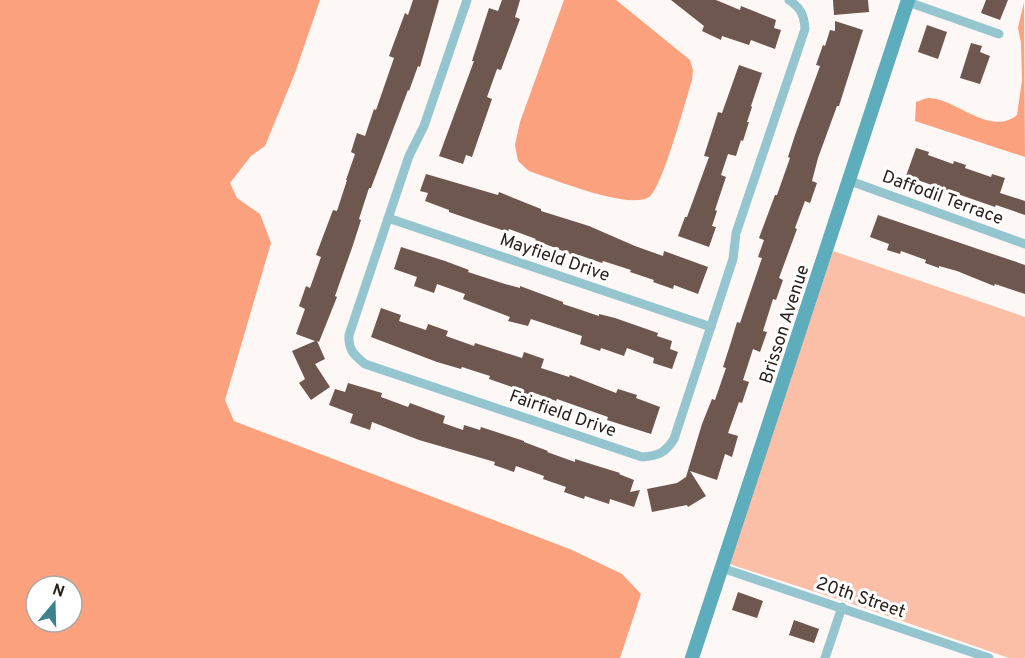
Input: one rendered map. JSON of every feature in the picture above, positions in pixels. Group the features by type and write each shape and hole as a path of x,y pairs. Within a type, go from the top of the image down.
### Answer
{"street":[{"name":"Fairfield Drive","path":"467,0 424,126 409,156 349,335 348,345 353,354 366,364 642,457 657,456 666,451 674,439 733,260 736,233 805,29 804,17 798,6 789,0"},
{"path":"908,1 999,34"},
{"name":"Brisson Avenue","path":"692,658 908,1"},
{"name":"Daffodil Terrace","path":"850,181 1025,244"},
{"name":"Mayfield Drive","path":"388,218 711,327"},
{"name":"20th Street","path":"722,568 842,607 959,653 989,658"},
{"path":"825,658 842,607"}],"shaded area":[{"path":"0,0 320,0 295,73 265,146 251,156 230,183 237,198 260,214 271,243 225,400 234,421 572,550 622,574 641,594 620,658 0,658"},
{"path":"564,0 616,0 690,60 693,70 692,80 667,161 649,197 625,200 608,197 529,171 518,161 515,145 520,122"},
{"path":"1024,2 1025,157 915,121 916,102 926,98 951,104 985,120 1007,121 1017,115 1022,80 1021,43 1018,28"},
{"path":"833,251 1025,317 1025,658 1009,658 729,564"}],"building":[{"path":"413,0 439,0 420,67 418,66 371,188 369,188 359,219 361,220 335,296 337,297 319,342 317,341 325,359 315,364 330,387 311,400 299,383 305,379 292,351 315,341 296,334 305,309 299,306 306,286 310,288 321,257 316,255 333,210 337,211 355,154 351,152 357,133 365,136 374,109 376,110 394,58 389,56 405,13 408,15"},
{"path":"502,0 520,0 515,17 520,19 501,70 497,69 487,97 492,99 472,157 466,155 463,164 439,156 474,61 472,61 489,8 498,11"},
{"path":"671,0 716,0 740,10 741,6 776,20 774,28 781,30 775,49 751,40 749,45 722,36 721,40 702,31 704,26"},
{"path":"833,0 868,0 869,12 834,15"},
{"path":"986,0 1008,0 1000,20 981,13"},
{"path":"835,21 863,30 839,106 837,106 818,158 812,181 817,183 810,203 805,201 779,278 783,280 776,300 773,299 763,331 767,332 760,352 753,349 743,380 749,382 728,433 738,436 732,457 725,454 717,480 690,471 706,496 688,507 687,505 652,512 647,489 677,483 686,477 702,424 712,399 715,400 726,368 723,367 737,322 740,323 762,258 758,257 764,240 759,238 790,158 788,157 795,135 820,66 816,65 823,45 825,46 830,30 835,31"},
{"path":"927,25 947,32 938,59 918,52"},
{"path":"971,43 982,46 980,52 990,56 980,84 960,78"},
{"path":"739,65 762,73 743,141 741,140 736,156 728,154 721,175 726,177 715,210 717,211 712,226 716,227 709,247 678,236 709,157 704,156 718,112 722,113"},
{"path":"916,148 929,152 928,155 953,164 954,161 966,165 965,168 991,177 992,174 1005,178 1000,193 1025,201 1025,215 906,176"},
{"path":"426,174 498,195 499,192 541,209 541,211 589,226 635,246 663,256 664,251 708,267 698,294 674,285 673,289 630,272 631,270 579,255 578,257 509,229 508,232 449,212 449,210 425,201 428,193 420,191"},
{"path":"878,215 1025,265 1025,294 995,284 994,286 957,271 939,266 939,268 925,263 926,260 901,251 900,254 887,250 889,244 870,237"},
{"path":"401,247 445,261 469,270 468,272 520,288 520,286 563,302 563,304 658,333 657,336 672,341 670,349 678,352 672,369 653,363 654,358 627,348 624,356 580,344 582,336 531,319 528,326 508,321 510,317 463,299 465,294 437,284 434,293 414,286 417,277 394,269"},
{"path":"381,308 401,315 399,321 426,330 428,324 448,331 446,336 474,346 475,343 522,358 524,352 544,359 541,368 569,377 570,375 616,393 618,389 637,395 636,398 660,407 651,434 607,420 608,417 557,399 556,401 532,392 531,395 512,389 512,387 489,379 490,376 437,362 371,337"},
{"path":"348,383 382,393 381,397 408,407 410,403 445,416 443,423 463,430 464,425 480,430 481,427 524,441 575,462 575,459 620,473 634,480 630,492 640,490 634,507 610,499 609,504 585,496 584,499 564,492 566,487 543,479 544,476 516,466 514,472 494,465 495,462 419,440 372,422 370,430 350,423 353,414 329,405 335,389 345,392"},
{"path":"738,592 763,601 757,618 732,610"},
{"path":"794,620 819,629 814,643 789,635"}]}
